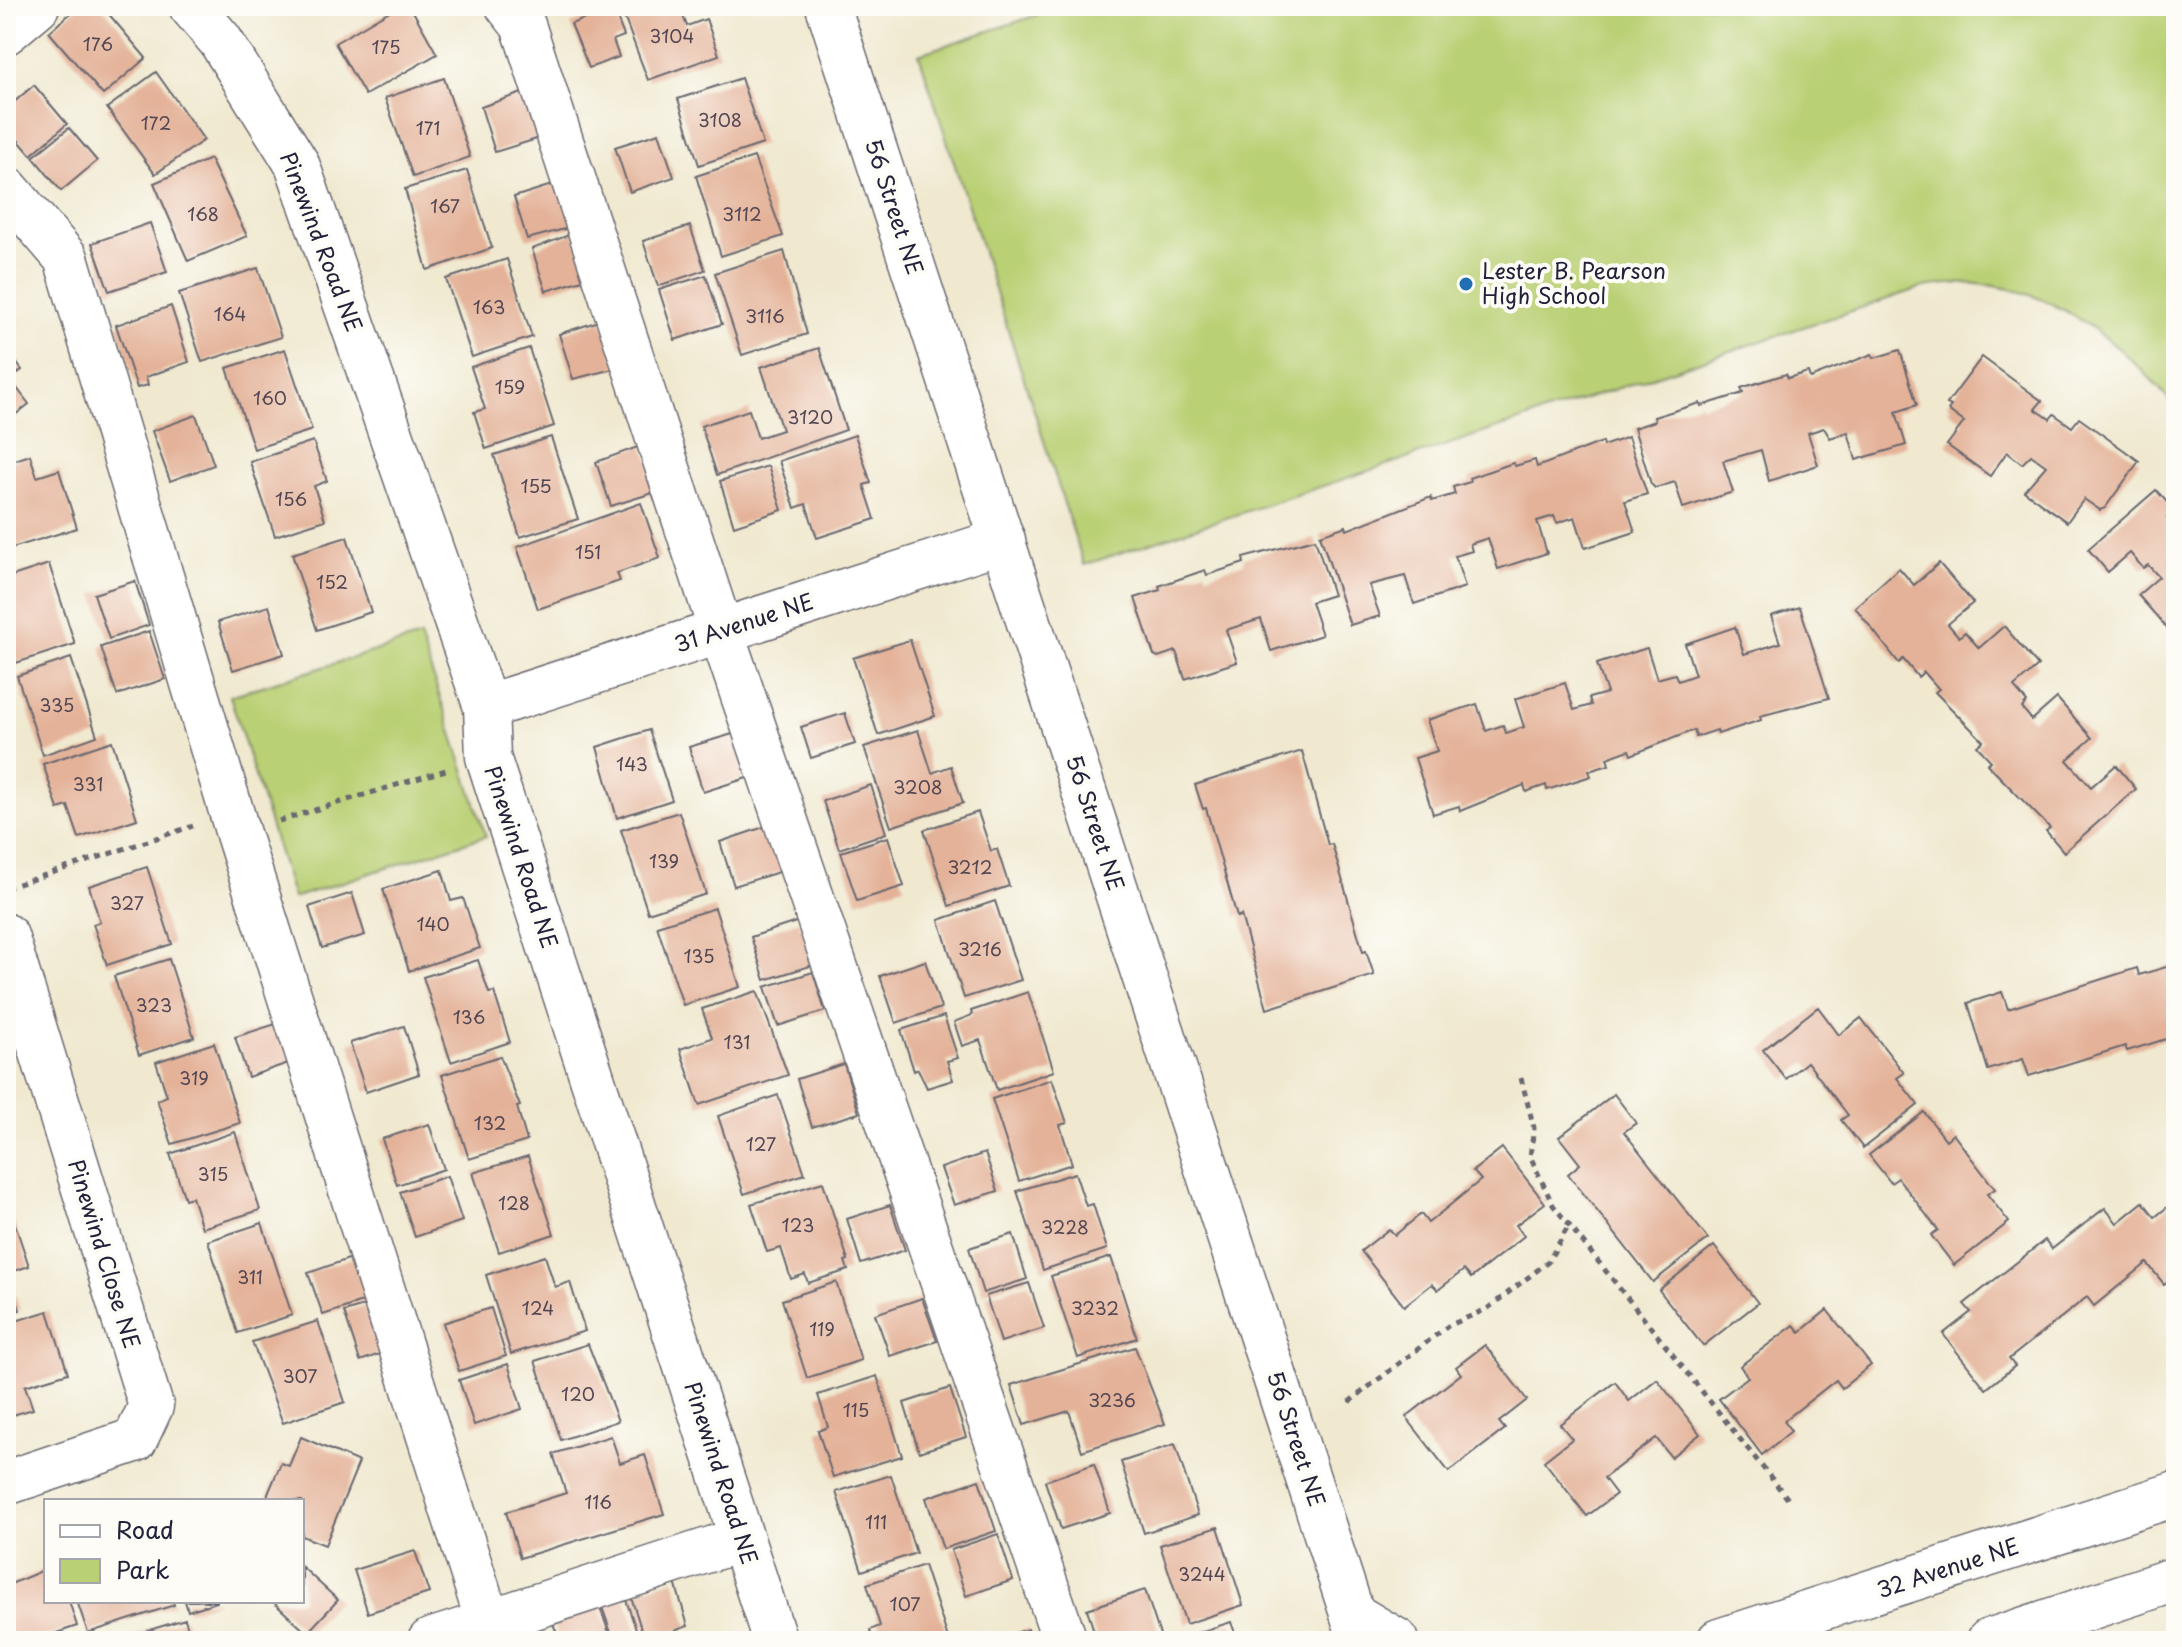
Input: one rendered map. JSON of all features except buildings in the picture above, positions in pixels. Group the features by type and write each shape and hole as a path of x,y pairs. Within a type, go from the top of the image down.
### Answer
{"street":[{"path":"6,32 37,6"},
{"name":"Pinewind Road NE","path":"191,6 220,40 297,164 486,707 488,757 775,1641"},
{"path":"508,6 523,25 721,631 1065,1641"},
{"name":"56 Street NE","path":"828,6 1357,1628"},
{"path":"6,188 66,258 238,834 488,1622"},
{"name":"31 Avenue NE","path":"486,707 1003,540"},
{"name":"Pinewind Close NE","path":"6,936 151,1406 135,1440 6,1483"},
{"name":"32 Avenue NE","path":"1719,1641 2176,1494"},
{"path":"430,1641 742,1539"},
{"path":"1989,1641 2176,1579"},
{"path":"1357,1628 1397,1641"}],"path":[{"path":"1521,1078 1534,1128 1530,1156 1568,1227 1788,1499"},
{"path":"1349,1402 1448,1326 1487,1309 1548,1262 1568,1227"}],"green space":[{"name":"Lester B. Pearson High School","path":"1065,6 2176,6 2176,407 2124,353 2066,311 2034,296 2000,287 1963,284 1924,287 1084,565 919,54"},
{"path":"420,637 486,836 293,898 230,696"}],"place":[{"name":"Lester B. Pearson High School","path":"1466,284"}]}
